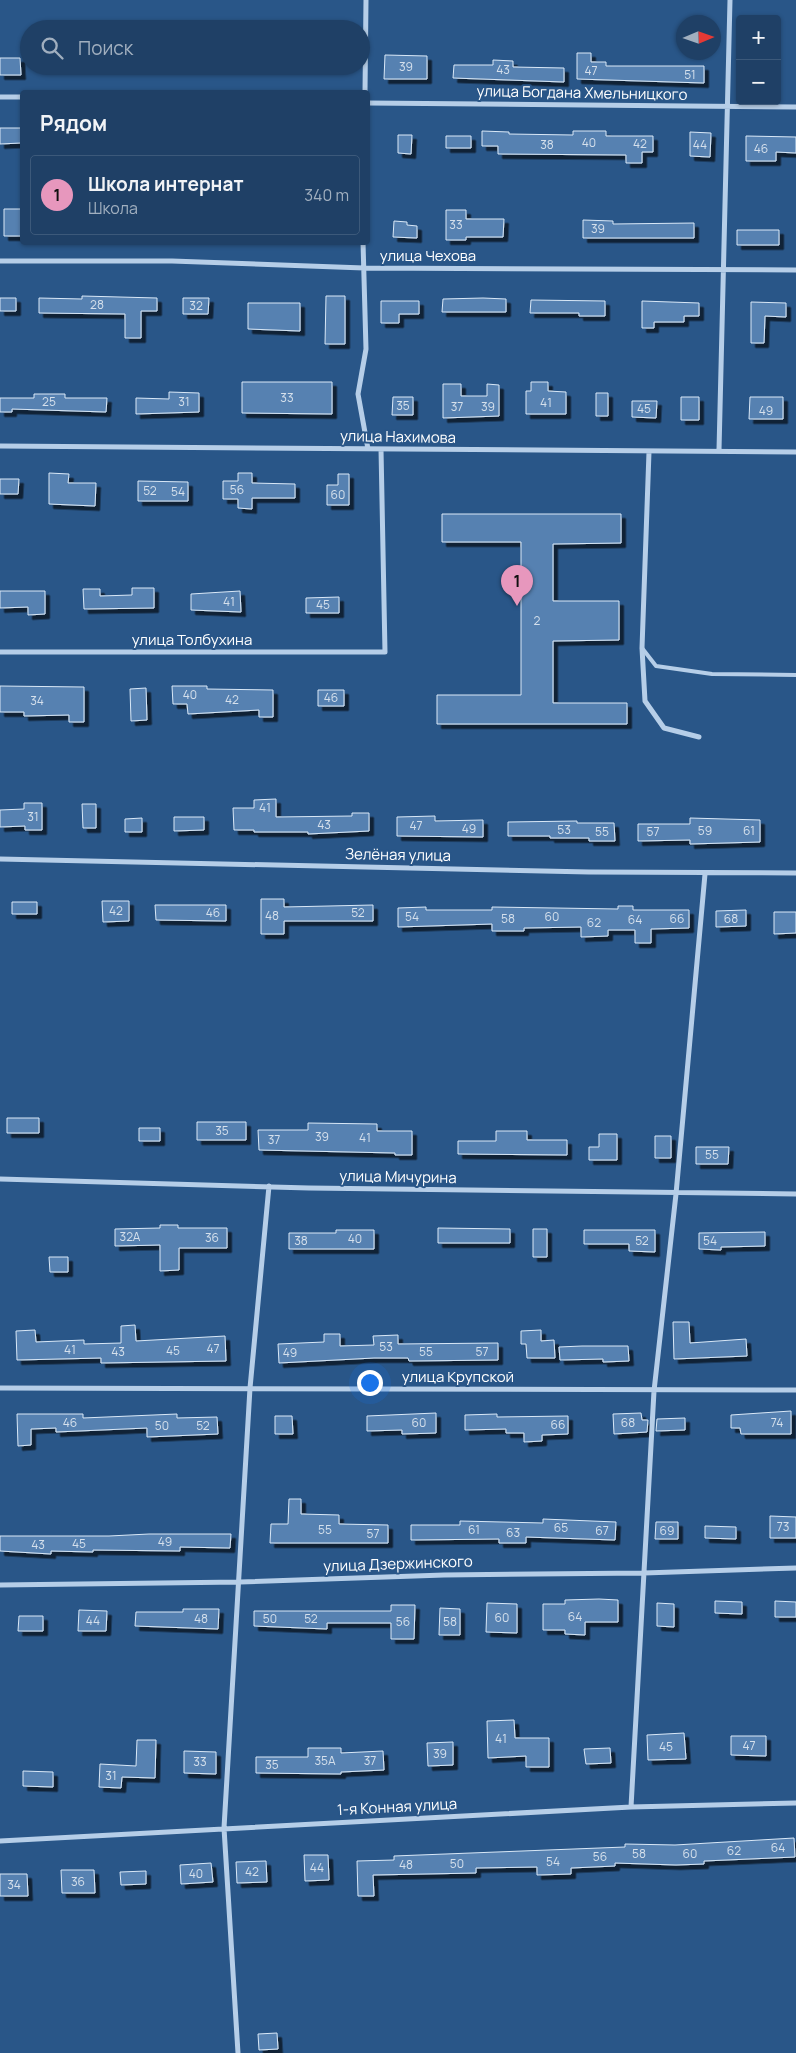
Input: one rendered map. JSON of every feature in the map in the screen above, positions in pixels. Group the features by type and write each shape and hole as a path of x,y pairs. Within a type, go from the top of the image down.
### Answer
{"street":[{"path":"366,0 366,20"},
{"path":"719,450 730,0"},
{"path":"365,75 365,90"},
{"path":"0,97 20,97"},
{"name":"улица Богдана Хмельницкого","path":"370,103 727,108 796,107"},
{"path":"363,245 366,349 358,394 368,449"},
{"name":"улица Чехова","path":"0,261 172,261 364,268 796,270"},
{"name":"улица Нахимова","path":"0,446 796,452"},
{"name":"улица Толбухина","path":"0,652 385,652 381,449"},
{"path":"649,452 642,648 645,701 664,728 699,738"},
{"name":"Зелёная улица","path":"0,859 705,874 796,873"},
{"path":"631,1807 654,1391 676,1194 705,874"},
{"name":"улица Мичурина","path":"0,1179 676,1194 796,1194"},
{"path":"238,2053 224,1828 250,1388 269,1186"},
{"name":"улица Крупской","path":"0,1388 796,1390"},
{"name":"улица Дзержинского","path":"0,1585 240,1582 444,1575 644,1573 796,1568"},
{"name":"1-я Конная улица","path":"0,1841 631,1807 796,1803"}],"lane":[{"path":"642,648 656,666 712,674 796,676"}],"building":[{"path":"577,53 591,53 591,62 606,62 606,66 704,66 704,83 577,79"},
{"path":"385,55 427,56 427,79 384,79"},
{"path":"0,58 20,58 20,75 0,75"},
{"path":"493,60 513,61 513,67 564,68 564,82 453,78 454,65 493,65"},
{"path":"0,128 20,128 20,143 0,144"},
{"path":"482,131 509,132 509,134 573,135 573,131 606,131 606,136 653,136 653,152 642,152 642,163 626,163 626,155 498,154 498,146 482,146"},
{"path":"690,132 711,133 710,157 690,156"},
{"path":"398,135 412,135 411,154 398,153"},
{"path":"446,136 471,136 471,148 446,148"},
{"path":"746,136 796,137 796,153 776,152 776,161 746,161"},
{"path":"4,209 20,209 20,236 4,236"},
{"path":"446,210 466,210 466,219 504,219 503,237 466,237 466,240 446,240"},
{"path":"583,220 613,221 613,224 694,223 694,238 583,238"},
{"path":"394,221 407,222 407,225 417,226 417,238 393,237"},
{"path":"737,230 779,230 779,245 737,245"},
{"path":"82,296 157,298 157,311 141,311 141,338 125,338 125,314 39,313 39,298 82,299"},
{"path":"326,296 345,296 345,344 325,344"},
{"path":"0,298 16,298 16,311 0,311"},
{"path":"183,298 209,298 208,314 183,314"},
{"path":"443,299 506,299 506,312 442,312"},
{"path":"531,300 605,301 605,316 579,316 579,313 530,313"},
{"path":"381,301 419,301 419,314 399,314 399,323 381,323"},
{"path":"642,301 699,303 699,316 684,316 684,322 654,322 654,328 642,328"},
{"path":"751,302 786,303 786,317 765,316 764,343 751,343"},
{"path":"248,303 300,303 300,331 248,329"},
{"path":"242,382 332,382 332,414 242,413"},
{"path":"531,382 548,382 548,391 566,392 566,414 526,414 526,391 531,391"},
{"path":"443,384 461,384 461,396 487,396 487,384 499,385 499,416 443,418"},
{"path":"169,392 199,393 199,412 136,414 136,398 169,399"},
{"path":"596,393 608,393 608,416 596,416"},
{"path":"34,394 65,394 65,398 107,398 106,412 12,409 12,412 0,412 0,398 34,398"},
{"path":"393,397 413,397 413,415 392,415"},
{"path":"681,397 699,397 699,420 681,420"},
{"path":"750,397 783,397 783,419 749,419"},
{"path":"632,401 657,401 656,418 632,417"},
{"path":"49,473 69,474 68,483 96,483 95,506 49,504"},
{"path":"238,473 252,473 252,483 295,484 295,498 252,498 252,509 238,508 238,499 223,499 223,481 238,481"},
{"path":"338,474 349,474 349,505 327,505 327,485 338,485"},
{"path":"0,479 19,479 18,494 0,494"},
{"path":"138,481 188,482 188,501 138,501"},
{"path":"442,514 621,514 621,543 553,544 553,601 619,601 619,640 553,641 553,703 627,703 627,724 437,724 437,695 521,695 521,542 442,542"},
{"path":"132,588 154,588 154,608 84,609 83,589 100,589 100,596 132,595"},
{"path":"0,591 45,591 45,614 28,615 28,607 0,608"},
{"path":"240,591 241,612 191,610 191,594"},
{"path":"339,597 339,613 306,613 306,598"},
{"path":"0,686 84,687 84,722 69,722 69,715 24,716 24,712 0,712"},
{"path":"172,686 207,686 207,689 273,690 273,717 259,717 259,710 188,714 187,704 173,704"},
{"path":"146,688 147,720 131,721 130,689"},
{"path":"318,690 344,690 344,706 318,706"},
{"path":"276,799 276,817 352,816 352,813 369,813 369,831 308,834 308,832 234,830 233,808 254,808 254,800"},
{"path":"24,803 42,803 42,830 25,830 25,826 0,827 0,810 24,809"},
{"path":"82,804 96,804 96,828 83,828"},
{"path":"435,816 435,821 483,820 483,837 397,836 397,817"},
{"path":"174,817 204,817 204,830 174,831"},
{"path":"142,818 142,832 125,832 125,819"},
{"path":"690,818 760,820 760,842 690,844 690,840 638,841 638,824 690,824"},
{"path":"577,821 577,823 614,823 615,841 589,841 589,838 550,838 550,836 508,836 508,822"},
{"path":"261,899 284,899 284,907 373,905 373,921 284,921 284,934 261,934"},
{"path":"102,901 129,901 129,921 103,922"},
{"path":"12,902 37,902 37,914 12,914"},
{"path":"155,905 226,905 226,921 156,920"},
{"path":"618,906 633,906 633,910 689,910 689,928 651,929 651,943 635,943 635,930 608,930 608,936 581,937 581,927 524,928 524,931 492,931 492,924 398,927 398,908 426,907 426,910 492,910 492,907 618,909"},
{"path":"746,910 746,926 716,927 716,911"},
{"path":"774,912 796,912 796,933 774,934"},
{"path":"7,1118 39,1118 39,1133 7,1133"},
{"path":"197,1122 246,1122 246,1140 197,1140"},
{"path":"308,1123 377,1124 377,1131 412,1131 412,1155 259,1150 258,1130 308,1130"},
{"path":"139,1128 160,1128 160,1141 139,1141"},
{"path":"496,1131 527,1131 527,1140 567,1140 567,1155 458,1154 458,1141 496,1141"},
{"path":"599,1134 617,1134 617,1160 589,1160 589,1147 599,1147"},
{"path":"655,1136 671,1136 671,1158 655,1158"},
{"path":"696,1147 729,1147 728,1164 696,1164"},
{"path":"160,1225 178,1225 178,1228 227,1228 227,1248 179,1248 179,1270 160,1271 160,1245 115,1246 115,1229 160,1228"},
{"path":"438,1228 510,1229 510,1243 438,1243"},
{"path":"533,1229 547,1229 547,1257 533,1257"},
{"path":"336,1230 374,1230 374,1249 289,1249 289,1233 336,1233"},
{"path":"584,1230 655,1230 655,1252 629,1251 629,1244 584,1244"},
{"path":"765,1232 765,1246 721,1247 721,1250 699,1249 699,1233"},
{"path":"49,1257 68,1257 68,1272 50,1272"},
{"path":"673,1322 689,1322 690,1343 746,1339 747,1356 674,1359"},
{"path":"135,1325 136,1341 225,1336 226,1361 101,1363 101,1358 17,1360 16,1331 35,1330 36,1342 84,1340 84,1344 121,1343 121,1326"},
{"path":"541,1330 541,1341 554,1340 555,1358 527,1358 526,1344 521,1344 521,1331"},
{"path":"324,1334 340,1334 340,1346 374,1345 373,1336 398,1335 398,1344 498,1343 498,1360 409,1361 408,1358 374,1358 279,1363 278,1344 324,1342"},
{"path":"628,1346 629,1361 603,1362 603,1359 560,1360 559,1347"},
{"path":"791,1411 791,1434 741,1434 740,1428 731,1428 731,1415"},
{"path":"436,1413 436,1433 402,1434 402,1430 367,1431 367,1416"},
{"path":"641,1413 642,1420 648,1420 647,1432 614,1434 613,1414"},
{"path":"17,1414 83,1414 83,1418 177,1414 177,1418 217,1417 218,1434 147,1437 147,1428 56,1432 56,1428 31,1429 31,1445 18,1446"},
{"path":"497,1414 497,1417 568,1416 568,1434 542,1435 542,1441 524,1442 524,1433 506,1433 506,1429 465,1430 465,1415"},
{"path":"275,1416 292,1416 293,1434 275,1434"},
{"path":"685,1418 685,1430 656,1431 657,1419"},
{"path":"289,1499 301,1499 301,1514 339,1515 339,1524 388,1525 388,1543 270,1543 271,1524 288,1524"},
{"path":"770,1516 796,1517 796,1538 770,1538"},
{"path":"543,1519 616,1522 615,1540 526,1537 526,1543 499,1543 499,1539 411,1540 411,1525 460,1525 460,1521 543,1523"},
{"path":"656,1522 678,1522 678,1539 655,1539"},
{"path":"705,1526 736,1527 736,1539 705,1538"},
{"path":"231,1534 230,1548 180,1547 180,1551 51,1551 51,1554 0,1551 0,1536"},
{"path":"565,1600 618,1600 618,1622 585,1622 585,1635 565,1634 565,1630 543,1630 543,1604 565,1604"},
{"path":"715,1601 742,1602 742,1614 715,1613"},
{"path":"775,1601 796,1602 796,1617 775,1617"},
{"path":"487,1603 517,1604 517,1633 486,1632"},
{"path":"657,1603 674,1604 674,1627 657,1626"},
{"path":"391,1605 415,1605 414,1639 391,1639 391,1623 327,1623 327,1629 254,1626 254,1611 391,1611"},
{"path":"440,1608 460,1609 460,1635 439,1635"},
{"path":"183,1609 219,1609 218,1629 135,1626 136,1612 183,1612"},
{"path":"79,1610 107,1611 106,1631 78,1631"},
{"path":"19,1616 43,1616 43,1631 18,1631"},
{"path":"514,1720 515,1738 549,1738 549,1767 526,1767 526,1756 488,1758 487,1721"},
{"path":"684,1733 686,1759 648,1760 647,1735"},
{"path":"731,1736 766,1736 766,1756 731,1755"},
{"path":"137,1740 156,1740 155,1778 122,1777 121,1788 99,1787 100,1764 136,1766"},
{"path":"453,1742 453,1765 428,1766 427,1743"},
{"path":"308,1748 341,1748 341,1753 383,1751 384,1770 341,1772 341,1774 256,1773 256,1757 308,1757"},
{"path":"610,1748 611,1763 586,1764 584,1749"},
{"path":"184,1751 216,1752 216,1774 184,1773"},
{"path":"23,1771 53,1772 53,1787 23,1786"},
{"path":"794,1838 795,1857 704,1861 704,1864 676,1865 615,1863 615,1866 571,1868 571,1874 537,1875 537,1867 476,1868 476,1873 373,1875 374,1896 358,1896 357,1861 394,1860 394,1856 625,1847 625,1844 675,1845"},
{"path":"304,1855 328,1855 329,1880 305,1881"},
{"path":"266,1861 267,1882 237,1883 236,1862"},
{"path":"211,1863 213,1882 181,1884 180,1865"},
{"path":"61,1870 94,1870 95,1893 62,1893"},
{"path":"146,1871 146,1884 121,1885 120,1872"},
{"path":"0,1874 27,1874 28,1896 0,1896"},
{"path":"277,2033 278,2049 259,2050 258,2034"}],"place":[{"name":"Школа интернат","path":"517,606"}]}
